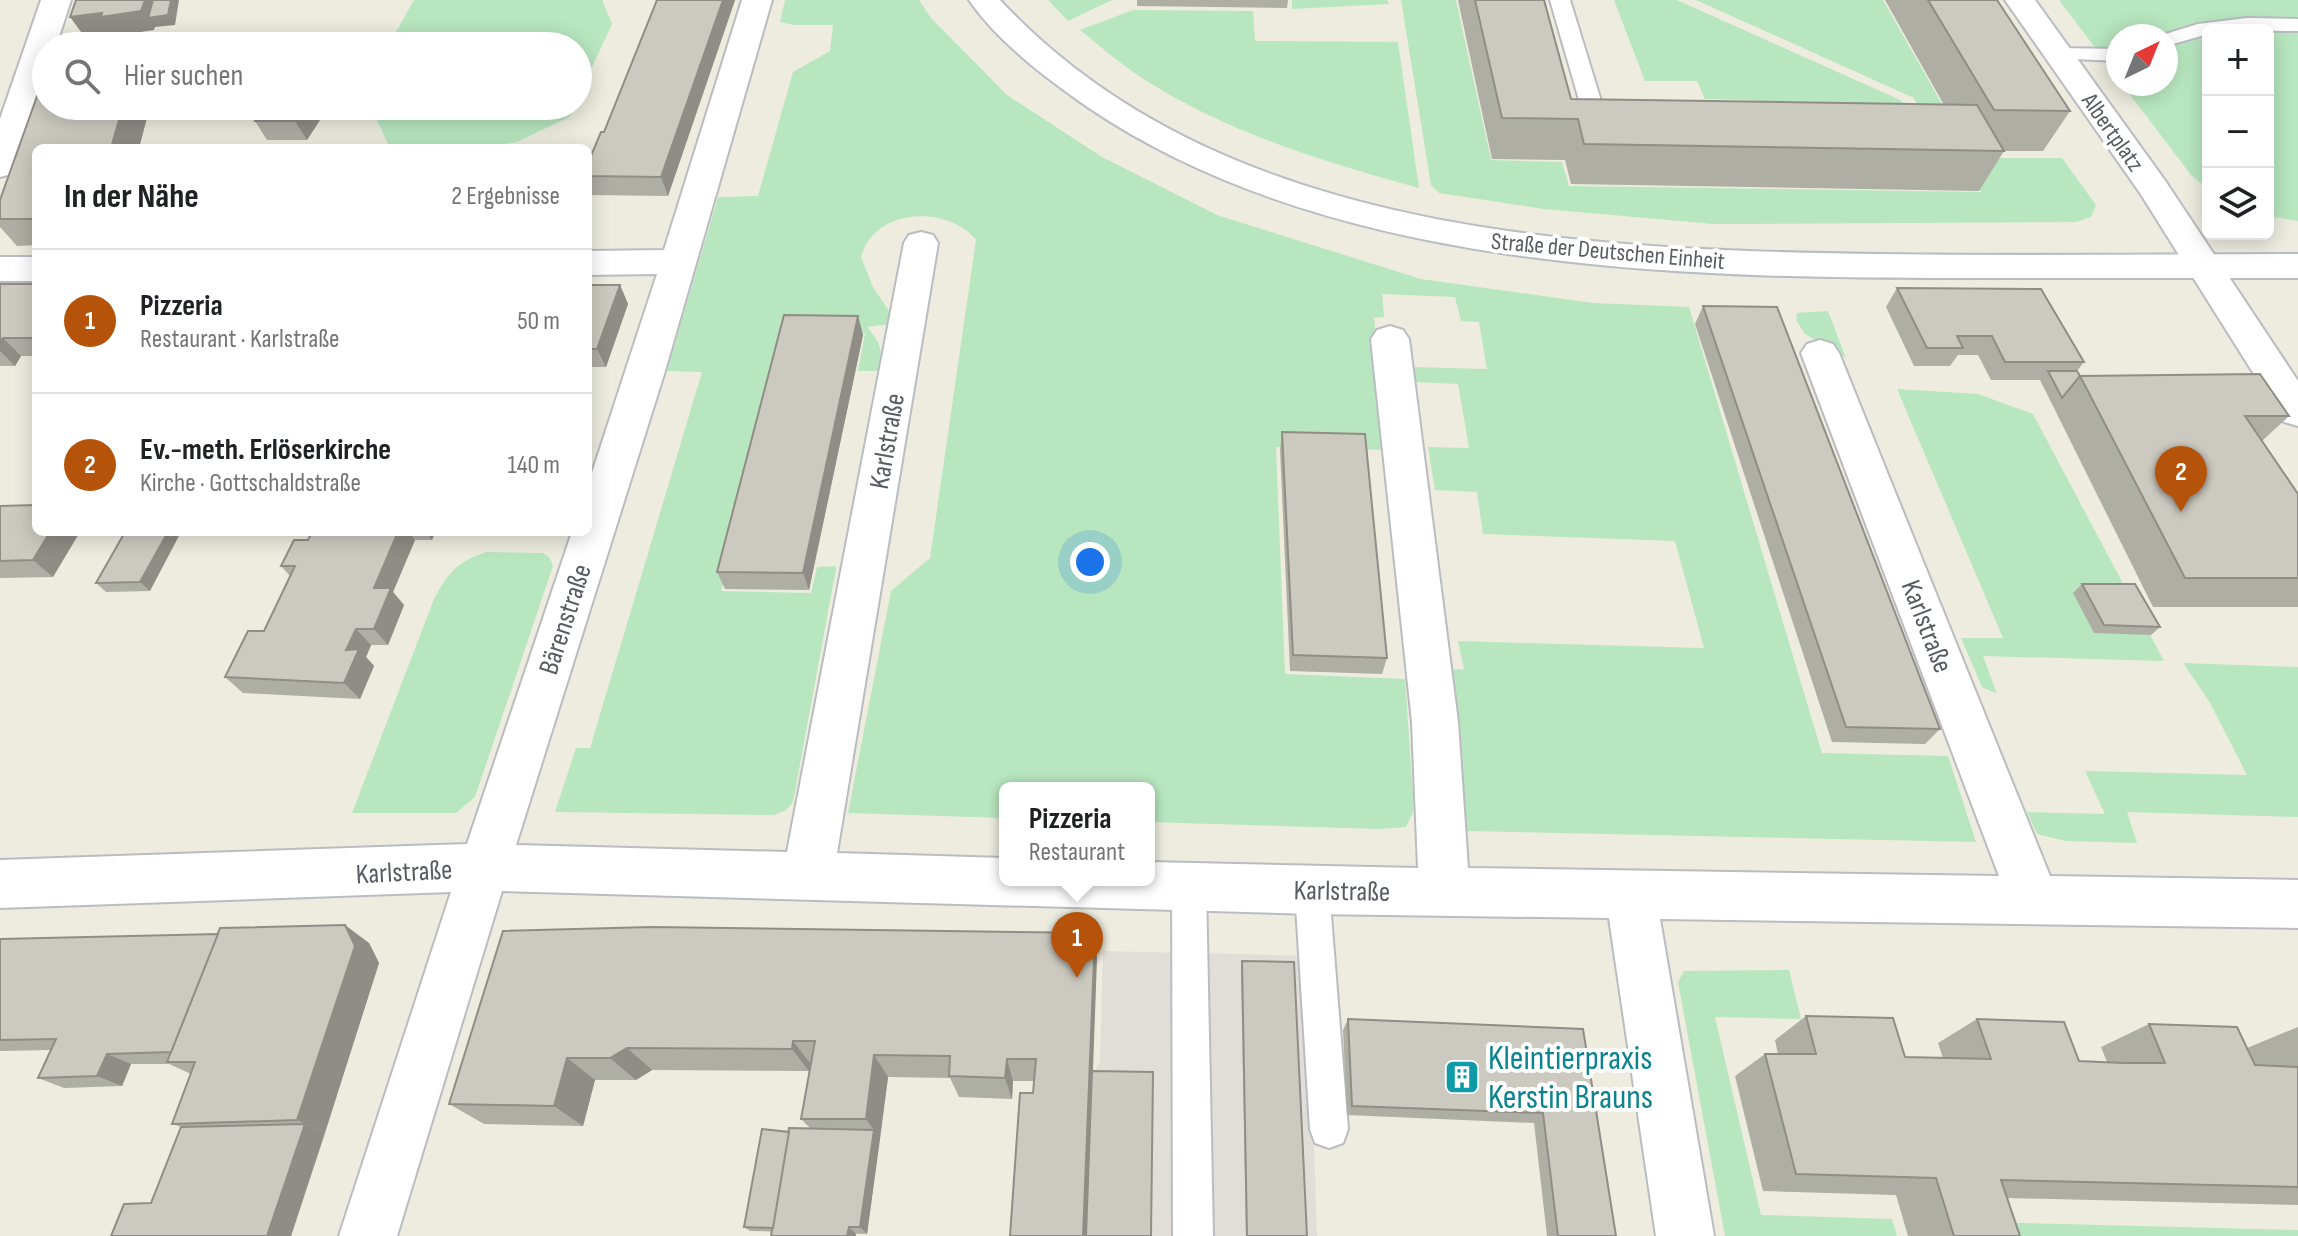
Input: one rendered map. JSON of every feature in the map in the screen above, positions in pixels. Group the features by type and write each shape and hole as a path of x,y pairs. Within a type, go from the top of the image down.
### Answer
{"street":[{"path":"45,32 56,0"},
{"name":"Bärenstraße","path":"592,535 646,371 757,0"},
{"name":"Straße der Deutschen Einheit","path":"984,0 1038,54 1123,116 1232,170 1296,195 1376,219 1576,253 1725,264 2298,266"},
{"name":"Albertplatz","path":"2020,0 2154,189 2298,412"},
{"path":"0,167 32,72"},
{"name":"Karlstraße","path":"808,874 921,243"},
{"path":"592,263 678,262"},
{"path":"0,269 32,269"},
{"path":"1390,339 1435,722 1444,892"},
{"name":"Karlstraße","path":"1820,353 2034,900"},
{"name":"Bärenstraße","path":"368,1236 592,536"},
{"name":"Karlstraße","path":"0,884 487,867 999,880"},
{"name":"Karlstraße","path":"1155,885 1631,896 2298,904"},
{"path":"1631,896 1685,1236"}],"lane":[{"path":"1560,0 1597,124 1627,125"},
{"path":"2178,36 2211,25 2262,22 2298,25"},
{"path":"2058,54 2106,55"},
{"path":"1189,886 1193,1236"},
{"path":"1312,890 1329,1129"}],"shaded area":[{"path":"1103,951 1308,956 1317,1236 1087,1236 1093,1076 1100,1061"}],"green space":[{"path":"414,0 602,0 612,24 592,67 592,32 396,32"},
{"path":"785,0 919,0 931,18 1007,95 1102,157 1217,215 1421,279 1593,303 1689,307 1822,753 1948,756 1976,842 1466,831 1447,670 1464,669 1458,641 1704,648 1675,541 1483,534 1477,492 1435,490 1428,447 1469,448 1458,384 1415,382 1413,367 1487,369 1479,322 1461,321 1455,297 1382,294 1384,317 1374,318 1386,450 1276,447 1285,674 1405,679 1414,810 1406,827 1380,829 1155,822 1155,782 999,782 999,818 848,813 891,591 930,558 976,240 953,223 923,216 893,222 880,229 868,242 861,257 873,287 897,323 867,327 880,347 879,371 858,371 865,333 788,332 721,591 811,593 817,567 835,566 793,802 785,811 773,815 555,812 576,748 590,748 702,372 667,371 718,197 758,196 793,72 830,51 833,25 780,22"},
{"path":"1048,0 1112,0 1068,21"},
{"path":"1292,0 1387,0 1389,4 1292,9"},
{"path":"1401,0 1456,0 1491,160 1562,162 1569,186 1981,192 1974,178 1985,158 2062,158 2096,205 2091,217 2076,222 1714,224 1544,209 1439,193 1431,185"},
{"path":"1614,0 1677,0 1898,99 1909,107 1906,119 1897,103 1847,103 1833,117 1825,102 1773,101 1762,117 1754,100 1705,99 1697,81 1645,81"},
{"path":"1696,0 1883,0 1969,152 1926,123 1914,98"},
{"path":"2059,0 2298,0 2298,221 2274,217 2274,24 2202,24 2202,184 2191,175 2131,96 2178,96 2178,24 2106,24 2106,62"},
{"path":"1133,10 1253,11 1255,41 1398,42 1419,188 1346,167 1239,129 1171,96 1139,76 1080,30"},
{"path":"377,120 563,120 517,142 503,144 388,144"},
{"path":"1828,311 1846,358 1805,334 1796,320 1797,313"},
{"path":"1897,389 1978,394 2033,414 2164,661 1983,656 1997,694 1982,687 1961,638 2003,638"},
{"path":"486,552 543,553 550,558 553,566 475,797 456,813 352,813 434,599 454,569"},
{"path":"2183,663 2298,667 2298,817 2127,812 2137,843 2066,841 2037,834 2027,812 2105,814 2085,771 2247,775 2209,701"},
{"path":"1789,970 1801,1019 1715,1017 1761,1215 1892,1219 1897,1236 1725,1236 1678,982 1684,971"},
{"path":"1982,1222 2298,1230 2298,1236 1987,1236"}],"building":[{"path":"76,0 145,0 141,11 101,17 102,13 70,17"},
{"path":"153,0 171,0 168,15 148,18"},
{"path":"657,0 723,0 661,177 592,176 592,153 601,132 604,132"},
{"path":"1475,0 1544,0 1571,99 1977,105 2004,151 1584,144 1578,119 1502,118"},
{"path":"1928,0 1997,0 2070,111 1994,110"},
{"path":"32,110 32,120 119,120 112,144 32,144 32,219 0,219 0,200"},
{"path":"256,120 296,120 295,121"},
{"path":"0,284 32,284 32,338 3,338 0,342"},
{"path":"592,285 620,285 597,349 592,349"},
{"path":"1897,288 2041,289 2084,362 2005,362 1992,336 1957,336 1963,348 1927,348"},
{"path":"1703,306 1777,307 1940,729 1846,727"},
{"path":"784,315 858,316 803,573 717,572"},
{"path":"2048,371 2077,371 2080,376 2062,398"},
{"path":"2260,374 2289,416 2245,416 2298,494 2298,578 2185,578 2080,376"},
{"path":"1282,432 1365,434 1387,658 1293,655"},
{"path":"32,505 32,536 48,536 33,560 0,561 0,506"},
{"path":"123,536 166,536 140,582 96,583"},
{"path":"310,536 396,536 374,588 391,588 374,629 356,629 346,650 359,649 344,683 225,677 248,631 264,631 295,566 281,566 294,540 308,540"},
{"path":"2082,584 2135,584 2160,627 2104,625"},
{"path":"345,925 355,946 297,1120 172,1124 195,1062 167,1062 220,928"},
{"path":"652,927 1095,933 1083,1236 1010,1236 1020,1093 1033,1093 1036,1059 1007,1059 1005,1078 949,1076 950,1056 874,1055 866,1119 801,1119 815,1041 793,1041 792,1049 627,1048 610,1058 567,1058 554,1106 449,1104 503,931"},
{"path":"218,934 171,1052 107,1054 97,1076 38,1078 56,1039 0,1040 0,939"},
{"path":"1242,961 1294,962 1307,1236 1247,1236"},
{"path":"1806,1016 1893,1018 1905,1057 1991,1059 1977,1019 2064,1022 2079,1061 2123,1063 2165,1063 2149,1024 2237,1027 2255,1065 2298,1067 2298,1187 2001,1180 2020,1236 1954,1236 1936,1178 1796,1174 1765,1054 1816,1054"},
{"name":"Kleintierpraxis Kerstin Brauns","path":"1348,1019 1583,1029 1616,1236 1558,1236 1543,1113 1352,1106"},
{"path":"1092,1071 1153,1072 1151,1236 1086,1236"},
{"path":"305,1124 267,1236 111,1236 124,1204 151,1203 181,1127"},
{"path":"789,1128 874,1130 860,1227 849,1227 847,1236 771,1236"},
{"path":"762,1129 789,1132 773,1228 744,1227"}],"place":[{"name":"Ev.-meth. Erlöserkirche","path":"2181,512"},
{"name":"Pizzeria","path":"1077,978"},
{"name":"Kleintierpraxis Kerstin Brauns","path":"1462,1077"}]}
